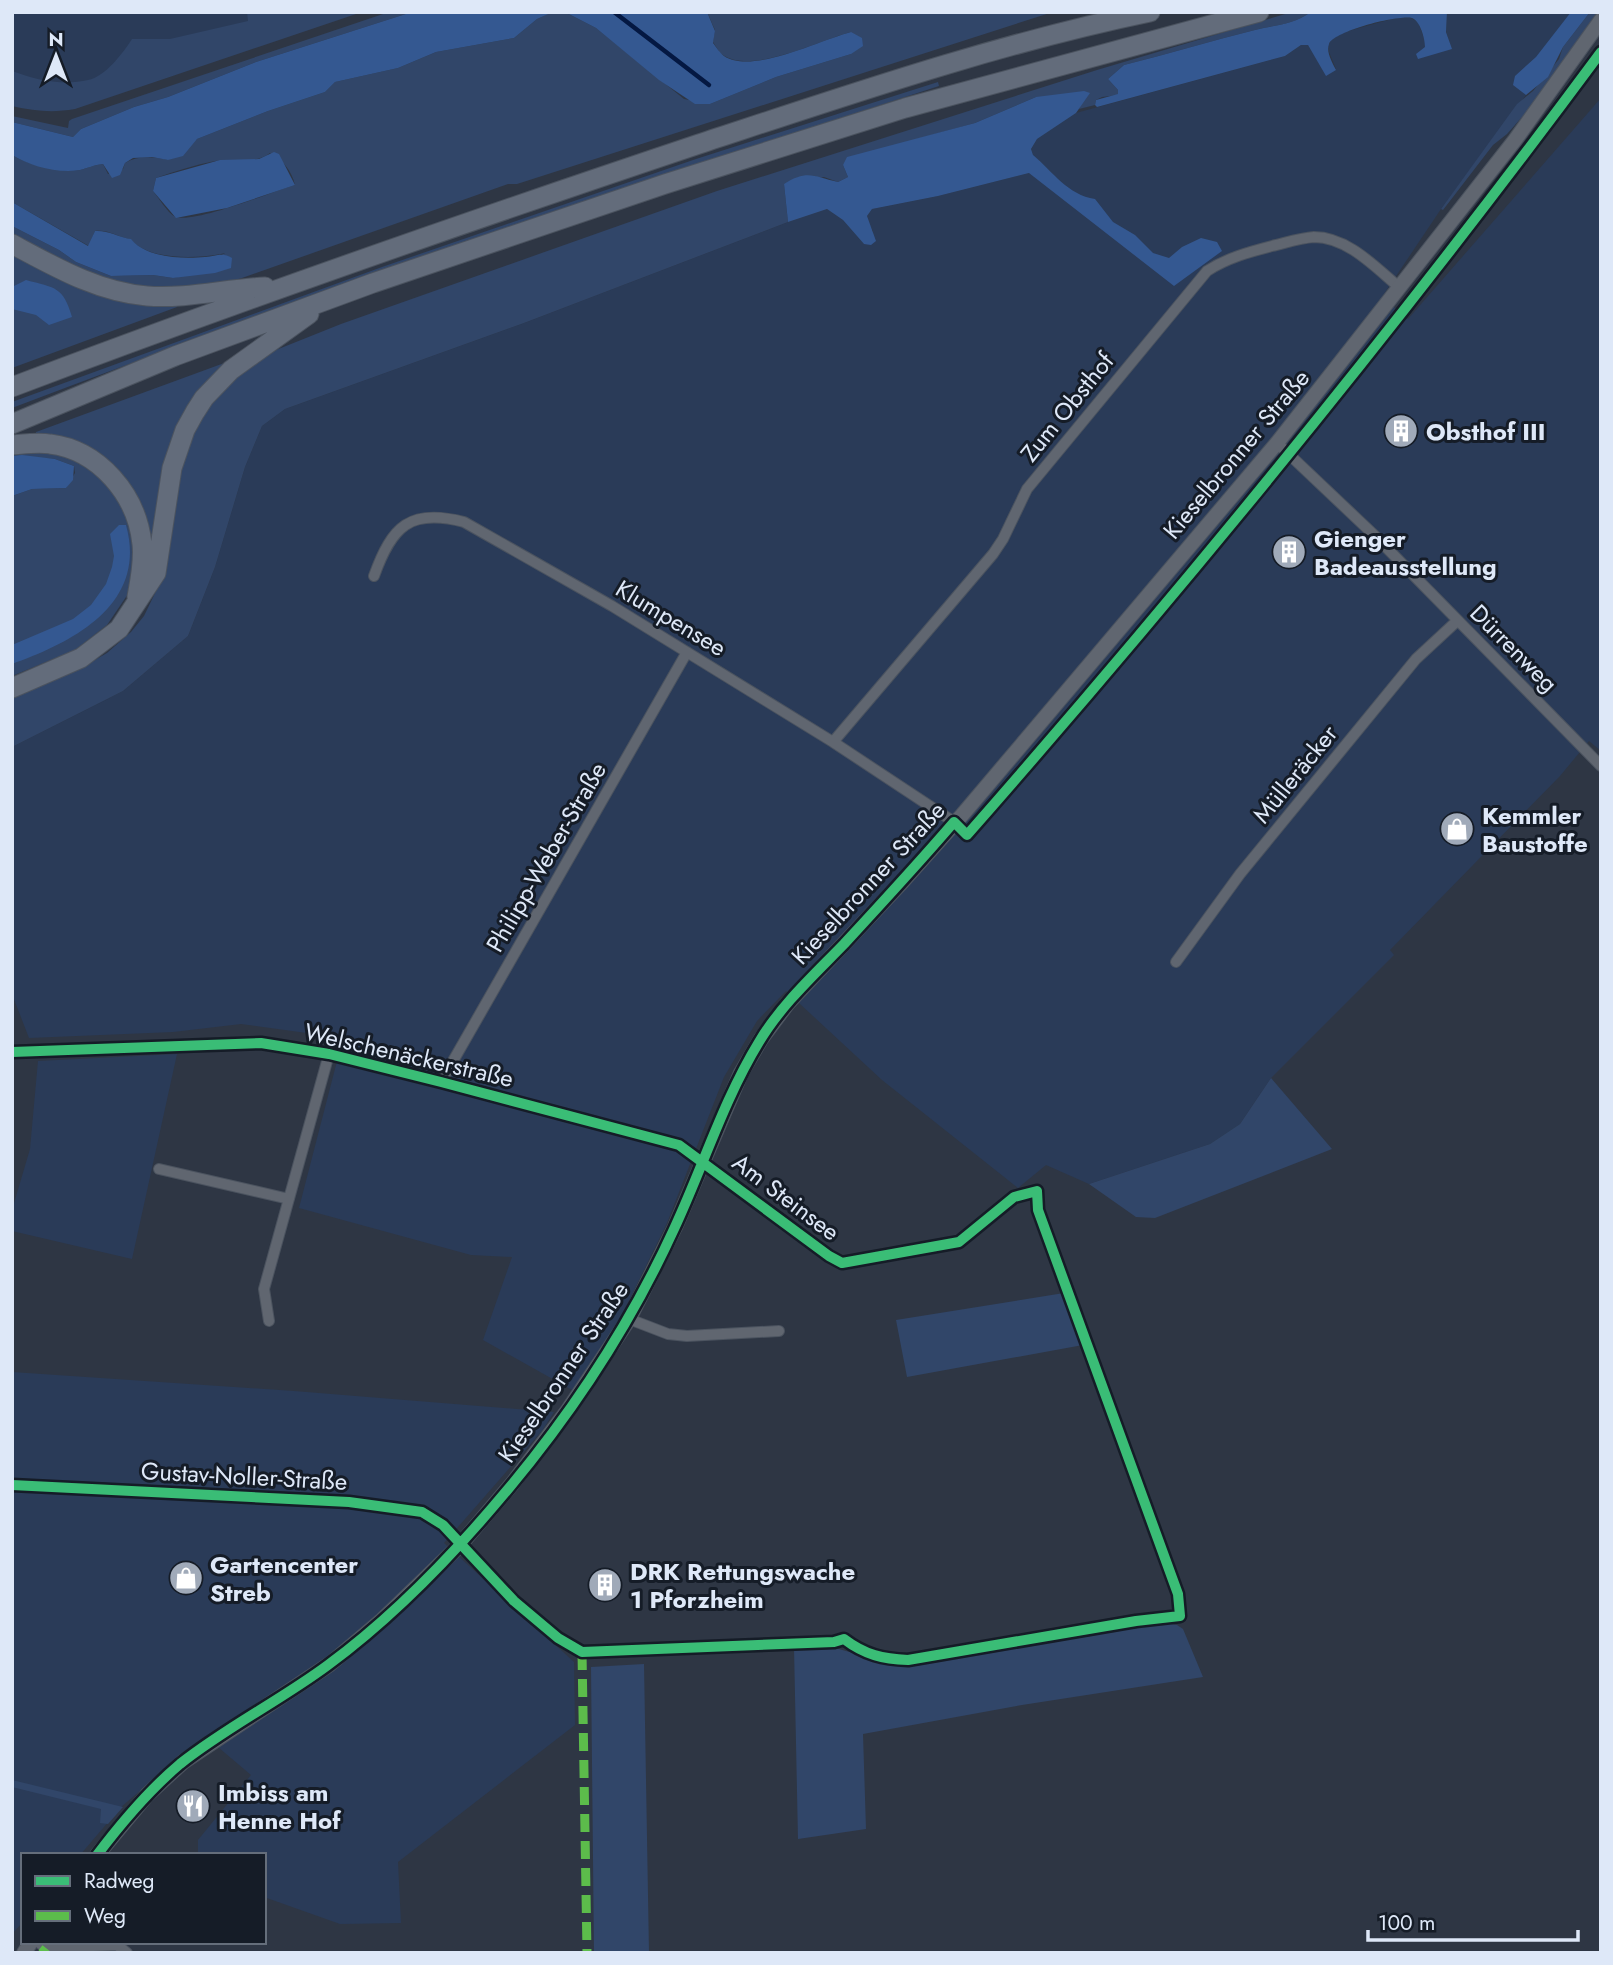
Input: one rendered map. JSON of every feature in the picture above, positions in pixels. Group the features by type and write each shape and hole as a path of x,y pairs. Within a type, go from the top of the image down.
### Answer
{"highway":[{"path":"12,387 287,286 573,186 969,56 1150,12"},
{"path":"12,424 175,356 326,300 651,189 905,108 1259,12"},
{"path":"12,244 77,278 126,293 175,296 231,288 287,286"},
{"path":"12,688 63,667 95,649 119,629 156,573 172,468 185,430 195,412 204,398 231,370 326,300"},
{"path":"12,444 50,444 70,449 94,462 120,486 136,517 142,541 136,605"}],"street":[{"name":"Kieselbronner Straße","path":"99,1853 147,1795 183,1762 330,1664 398,1605 460,1545 552,1432 629,1319 675,1227 735,1085 761,1039 788,1003 902,882 954,822 1277,443 1515,140 1601,20"},
{"name":"Zum Obsthof","path":"833,742 993,554 1027,489 1207,271 1250,251 1316,237 1344,245 1362,256 1400,288"},
{"name":"Dürrenweg","path":"1277,443 1372,533 1601,766"},
{"name":"Klumpensee","path":"374,576 383,552 408,522 442,517 464,522 612,606 833,742 954,822"},
{"name":"Mülleräcker","path":"1176,962 1240,874 1407,669 1457,621"},
{"name":"Philipp-Weber-Straße","path":"442,1083 687,652"},
{"name":"Welschenäckerstraße","path":"13,1052 261,1044 329,1054 678,1145 703,1161"},
{"path":"269,1321 264,1289 329,1054"},
{"name":"Am Steinsee","path":"703,1161 842,1263 959,1241 1014,1197 1037,1191"},
{"path":"159,1169 289,1199"},
{"name":"Gustav-Noller-Straße","path":"12,1485 349,1502 422,1512 443,1525 514,1601 558,1638 582,1652 834,1642 845,1639 860,1651 875,1657 908,1660 1136,1620 1180,1616 1178,1594 1038,1210 1037,1191"},
{"path":"629,1319 668,1334 687,1336 779,1331"},
{"path":"41,1944 46,1948 117,1945 127,1953"}],"shaded area":[{"path":"12,12 278,12 79,94 12,92"},
{"path":"247,12 362,12 75,109 44,111 12,106 12,71 50,81 88,80 107,69 132,39 170,39 248,21"},
{"path":"389,12 412,12 256,62 168,97 134,107 81,129 73,137 12,122 12,116 68,128 72,119"},
{"path":"412,12 553,12 537,19 514,38 436,52 398,68 335,82 325,92 197,139 183,156 168,160 133,158 125,163 120,175 112,178 103,164 63,171 36,166 12,155 12,122 73,137 81,129 134,107 168,97 256,62"},
{"path":"565,12 596,28 684,99 710,104 776,77 851,54 851,32 768,59 736,60 722,54 713,42 715,30 707,12 1053,12 517,184 508,184 224,283 171,290 109,283 12,236 12,226 59,250 76,262 111,276 153,275 173,278 188,275 225,253 189,257 162,255 138,246 130,239 100,231 95,231 89,246 12,202 12,155 36,165 64,170 80,170 103,164 108,174 123,169 125,163 136,159 168,160 197,139 325,92 335,82 398,68 436,52 514,38 537,19 550,13","holes":["270,153 289,170 295,185 232,207 183,218 174,216 153,191 156,178 185,168 222,160 257,159"]},
{"path":"565,12 707,12 715,31 713,43 724,56 736,61 768,59 851,32 862,38 863,46 851,54 776,77 710,104 695,104 659,80 596,28"},
{"path":"1292,12 1311,12 1291,22 1124,65 1108,79 1118,90 1118,95 1102,97 1096,100 1095,105 1079,109 1080,107 1036,97 975,123 892,146 843,165 848,177 838,182 824,177 784,184 788,222 524,323 285,409 262,426 245,467 215,567 188,636 123,691 12,747 12,696 88,664 107,653 131,632 144,616 164,567 185,445 215,395 266,354 341,324 717,191 1097,70"},
{"path":"1311,12 1447,12 1446,32 1452,49 1418,59 1416,54 1425,47 1423,35 1415,20 1405,17 1354,29 1333,39 1328,50 1336,70 1326,76 1308,45 1301,45 1285,56 1097,107 1095,105 1096,100 1118,94 1118,90 1108,79 1124,65 1291,22"},
{"path":"1447,12 1572,12 1521,90 1526,95 1441,209 1382,297 1408,319 1601,98 1601,751 1589,741 1560,776 1390,950 1394,955 1271,1078 1240,1124 1210,1144 1089,1184 1046,1165 1018,1188 882,1080 786,991 757,1021 724,1077 667,1223 619,1321 574,1391 483,1340 512,1257 471,1255 299,1208 343,1038 241,1024 173,1032 29,1038 12,994 12,747 123,691 188,636 215,567 245,467 262,426 285,409 827,209 843,220 864,244 873,231 867,216 872,209 1029,173 1033,155 1031,149 1037,139 1076,113 1285,56 1301,45 1308,45 1327,75 1336,69 1328,45 1332,39 1341,33 1399,17 1418,22 1425,47 1450,44 1446,31"},
{"path":"1571,12 1590,12 1563,47 1548,77 1526,95 1513,85 1515,76 1536,57"},
{"path":"1590,12 1597,12 1536,101 1507,134 1493,145 1443,210 1441,209 1517,104 1533,91 1559,59 1563,47"},
{"path":"938,82 939,86 590,201 12,408 12,402 382,267 696,159"},
{"path":"1084,91 1090,93 1076,113 1037,139 1031,149 1033,155 1069,188 1095,199 1113,222 1135,235 1153,253 1169,258 1182,247 1201,238 1217,242 1222,251 1174,286 1029,173 872,209 867,216 876,241 871,245 864,244 843,220 827,209 788,222 784,184 792,179 805,175 838,182 848,177 843,165 847,157 975,123 1036,97"},
{"path":"274,152 279,154 295,185 227,208 176,218 153,191 156,178 220,160 259,159"},
{"path":"12,202 88,246 95,231 104,232 131,239 146,250 165,256 186,258 226,255 232,258 231,268 215,273 173,278 153,275 111,276 76,262 59,250 12,226"},
{"path":"12,252 176,303 177,307 12,368"},
{"path":"26,280 61,294 72,317 49,325 36,315 12,309 12,287"},
{"path":"227,362 209,383 155,554 132,494 36,436 36,432"},
{"path":"12,450 65,454 111,485 135,536 130,591 107,625 75,650 12,676 12,496 32,489 66,488 75,473 74,466 55,459 12,456"},
{"path":"12,456 55,459 74,466 73,480 66,488 32,489 12,496"},
{"path":"119,525 126,525 130,553 126,577 116,598 100,616 81,631 36,655 12,664 12,645 73,619 91,605 106,584 112,567 114,556 110,534"},
{"path":"177,1054 132,1259 12,1231 12,1210 30,1149 38,1061"},
{"path":"1271,1078 1332,1149 1155,1218 1136,1217 1089,1184 1210,1144 1240,1124"},
{"path":"1064,1293 1083,1345 907,1377 896,1320"},
{"path":"12,1372 554,1412 542,1431 444,1543 574,1662 575,1725 398,1862 401,1923 340,1924 266,1898 266,1853 198,1853 198,1840 251,1775 205,1736 121,1807 82,1853 21,1853 21,1924 12,1934"},
{"path":"1159,1622 1177,1625 1183,1629 1203,1677 1022,1705 863,1734 866,1829 798,1839 794,1647 828,1646 889,1663"},
{"path":"644,1664 649,1953 594,1953 591,1667"},
{"path":"12,1780 123,1807 108,1824 100,1823 101,1809 12,1787"}],"waterway":[{"path":"614,12 709,85"}],"marked path":[{"path":"582,1652 587,1953"},
{"path":"42,1953 46,1948"}],"cycle path":[{"path":"99,1853 136,1807 180,1764 310,1678 353,1646 401,1604 446,1559 509,1488 579,1396 639,1298 685,1206 746,1064 777,1015 954,822 967,835 1050,740 1371,352 1601,52"},
{"path":"12,1052 261,1043 329,1054 441,1082 679,1145 842,1263 959,1242 1014,1197 1037,1191 1038,1210 1178,1594 1180,1616 908,1660 874,1655 844,1639 834,1642 582,1652 558,1638 514,1601 443,1525 422,1512 349,1502 12,1485"}],"place":[{"name":"Obsthof III","path":"1401,431"},
{"name":"Gienger Badeausstellung","path":"1289,552"},
{"name":"Kemmler Baustoffe","path":"1457,829"},
{"name":"Gartencenter Streb","path":"186,1578"},
{"name":"DRK Rettungswache 1 Pforzheim","path":"605,1585"},
{"name":"Imbiss am Henne Hof","path":"193,1806"}]}
